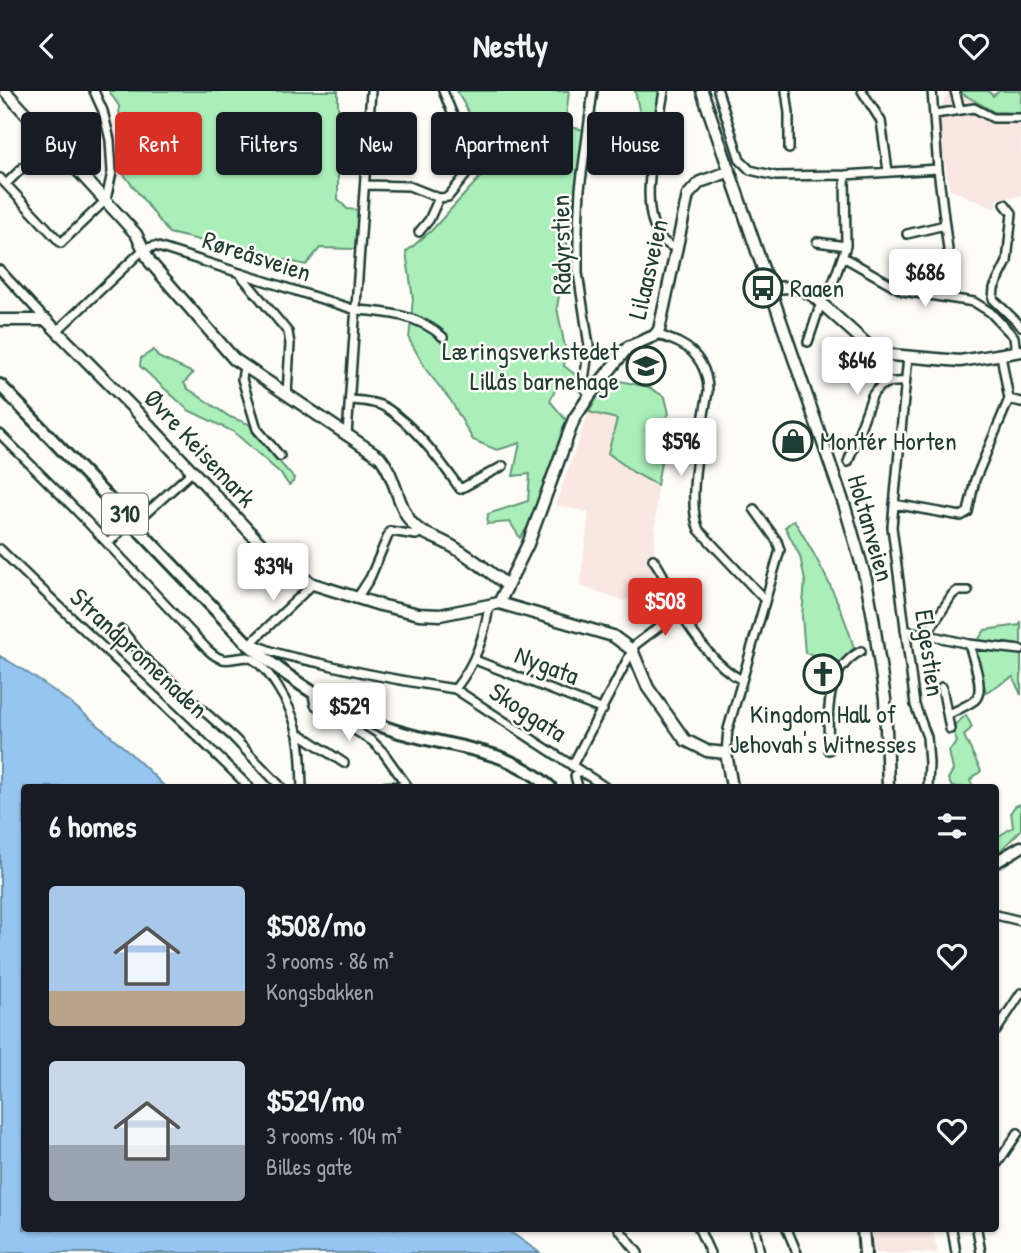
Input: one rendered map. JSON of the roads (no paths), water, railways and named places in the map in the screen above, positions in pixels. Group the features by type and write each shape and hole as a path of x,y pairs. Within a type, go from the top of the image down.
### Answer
{"main road":[{"path":"5,91 24,112"},
{"name":"Holtanveien","path":"702,91 845,507 866,580 885,699 888,784"},
{"name":"Lilaasveien","path":"494,604 528,544 566,435 590,395 628,347 657,333 661,326 684,210 691,191 700,182 728,172"},
{"path":"83,175 136,234 150,262 234,359 384,462 409,520 422,532 450,544 507,585"},
{"path":"769,289 785,286 802,289 871,348 891,355 960,361 1018,351"},
{"path":"0,320 46,320"},
{"name":"Øvre Keisemark","path":"46,320 274,558 313,584 392,608 431,615 494,604 613,636 632,650"},
{"name":"310","path":"0,384 129,526 250,643 313,694 354,715 396,731 501,756 532,771 547,784"},
{"path":"632,650 648,688 685,740 708,751 726,753 731,784"},
{"path":"999,860 1021,847"},
{"path":"863,1232 865,1253"}],"street":[{"path":"21,165 3,181 61,243 106,200 112,171 110,140 103,111 94,91"},
{"path":"347,435 371,91"},
{"path":"365,185 409,186 439,198 448,197 482,155 482,150 456,120 443,91"},
{"name":"Rådyrstien","path":"590,395 583,387 589,346 578,273 578,240 580,189 593,91"},
{"path":"664,91 648,196 656,233 663,243 676,248"},
{"path":"718,91 740,160 747,168 776,176 939,169"},
{"path":"786,91 789,149"},
{"path":"862,91 881,121 888,171"},
{"path":"932,91 954,298"},
{"path":"955,91 960,110"},
{"path":"934,114 974,108 993,118 1021,118"},
{"path":"808,342 821,303 832,286 846,246 845,175"},
{"path":"419,232 429,220 439,198"},
{"path":"1005,204 1012,213 1007,263 993,288 993,299 1021,326 1014,337"},
{"path":"907,234 945,225"},
{"path":"817,242 846,246"},
{"name":"Røreåsveien","path":"144,249 155,246 356,310 384,312 422,321 443,337"},
{"path":"58,330 144,249"},
{"path":"843,257 903,291 974,302 990,312 1014,337 1018,351"},
{"path":"0,269 46,320"},
{"path":"239,274 250,290 284,326 289,337 287,394"},
{"path":"657,333 691,351 701,363 707,379 708,391 693,496 694,518 699,530 765,600"},
{"path":"894,504 964,516 970,508 975,480 1009,399 1001,355"},
{"name":"Elgestien","path":"908,356 892,527 915,705 927,737 928,784"},
{"path":"244,367 243,379 257,429 280,456"},
{"path":"848,462 877,388 882,384 905,382"},
{"path":"1009,399 1021,402"},
{"path":"351,400 388,409 415,434 460,489 503,466"},
{"path":"0,434 218,659 225,661 248,657 264,668 274,681 297,732 302,784"},
{"path":"108,543 193,471"},
{"path":"726,753 726,740 741,680 780,545 754,509"},
{"path":"356,598 370,578 390,531 416,535 422,532"},
{"name":"Strandpromenaden","path":"0,549 246,784"},
{"path":"653,559 664,573 680,611 693,632 732,676 741,680"},
{"path":"313,584 250,643 310,661 380,677 455,689 475,660 494,604"},
{"path":"927,634 953,595 957,591 968,591"},
{"path":"576,768 632,650 639,641 680,611"},
{"path":"122,630 143,657 233,737 278,784"},
{"path":"905,630 1021,650"},
{"path":"949,714 975,699 979,692 969,643"},
{"path":"829,750 827,714 835,680 840,670 861,651"},
{"name":"Nygata","path":"475,660 603,710"},
{"path":"942,687 950,729"},
{"name":"Skoggata","path":"455,689 600,784"},
{"path":"313,694 315,705 372,741 399,772 404,784"},
{"path":"297,732 344,763"},
{"name":"Skoggata","path":"576,768 577,784"},
{"path":"999,916 1021,921"},
{"path":"999,1026 1021,993"},
{"path":"999,1161 1018,1133"},
{"path":"621,1232 638,1253"},
{"path":"700,1232 710,1253"},
{"path":"756,1232 760,1253"},
{"path":"786,1253 797,1252 788,1232"},
{"path":"952,1232 956,1253"},
{"path":"978,1232 981,1253"}],"water":[{"path":"0,656 45,684 87,716 162,784 21,784 21,1232 510,1232 540,1253 0,1253"}],"place":[{"name":"Raaen","path":"763,288"},
{"name":"Læringsverkstedet Lillås barnehage","path":"646,366"},
{"name":"Montér Horten","path":"793,441"},
{"name":"Kingdom Hall of Jehovah's Witnesses","path":"823,674"}]}
